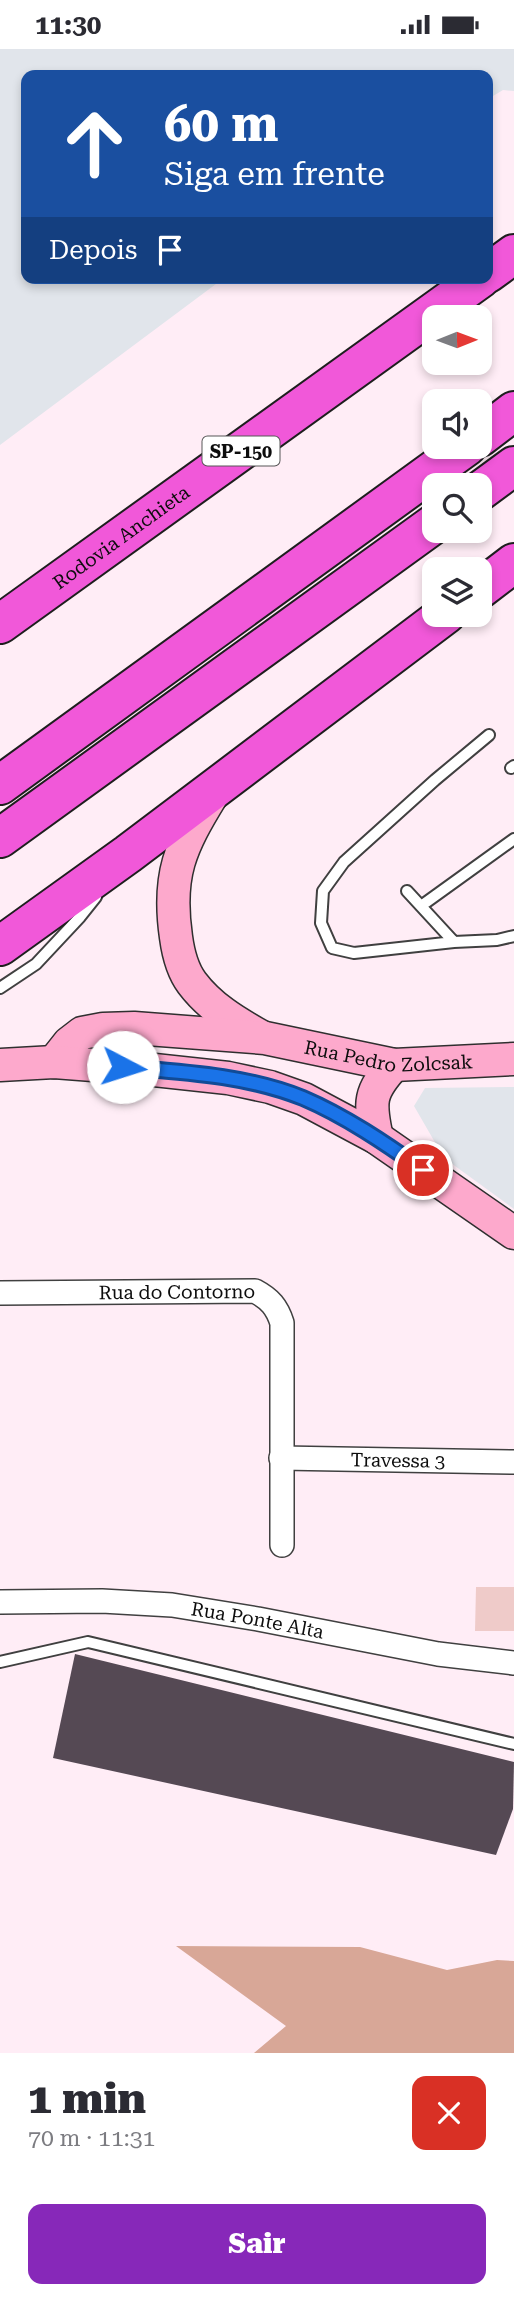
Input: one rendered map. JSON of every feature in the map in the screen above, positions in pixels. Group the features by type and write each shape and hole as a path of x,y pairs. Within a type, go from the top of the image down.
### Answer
{"highway":[{"path":"493,269 514,254"},
{"name":"Rodovia Anchieta","path":"0,624 473,284"},
{"path":"492,428 514,411"},
{"path":"0,785 449,459"},
{"path":"492,482 514,466"},
{"path":"0,838 422,533"},
{"path":"492,579 514,562"},
{"path":"0,946 128,854 429,627"}],"main road":[{"path":"216,787 188,834 178,861 173,894 178,950 191,981 208,1001 231,1019 265,1038"},
{"path":"54,1062 69,1042 82,1033 103,1029 134,1028 265,1038"},
{"name":"Rua Pedro Zolcsak","path":"265,1038 394,1065 514,1059"},
{"path":"0,1065 54,1062 196,1074 270,1087 304,1099 377,1138 514,1233"},
{"path":"377,1138 372,1099 378,1083 394,1065"}],"street":[{"name":"Rua do Contorno","path":"0,1293 255,1291 268,1299 278,1311 282,1323 282,1545"},
{"name":"Travessa 3","path":"281,1458 514,1462"},
{"name":"Rua Ponte Alta","path":"0,1602 102,1601 172,1605 438,1654 514,1663"}],"lane":[{"path":"489,735 344,862 323,891 321,923 332,948 354,953 497,940 514,936"},
{"path":"421,906 514,839"},
{"path":"0,988 36,964 80,917 128,854"},
{"path":"407,891 454,942"},
{"path":"0,1662 88,1641 514,1745"}],"shaded area":[{"path":"0,49 514,49 514,91 503,90 493,96 493,70 21,70 21,284 216,284 0,445"},
{"path":"514,1087 514,1209 444,1158 414,1106 425,1088"},
{"path":"476,1587 514,1587 514,1631 475,1631"},
{"path":"176,1946 360,1947 447,1970 497,1960 514,1961 514,2053 254,2053 286,2026"}],"building":[{"path":"75,1654 514,1762 513,1809 496,1855 53,1758"}],"route":[{"path":"123,1067 228,1078 270,1087 304,1099 377,1138 423,1170"}]}
